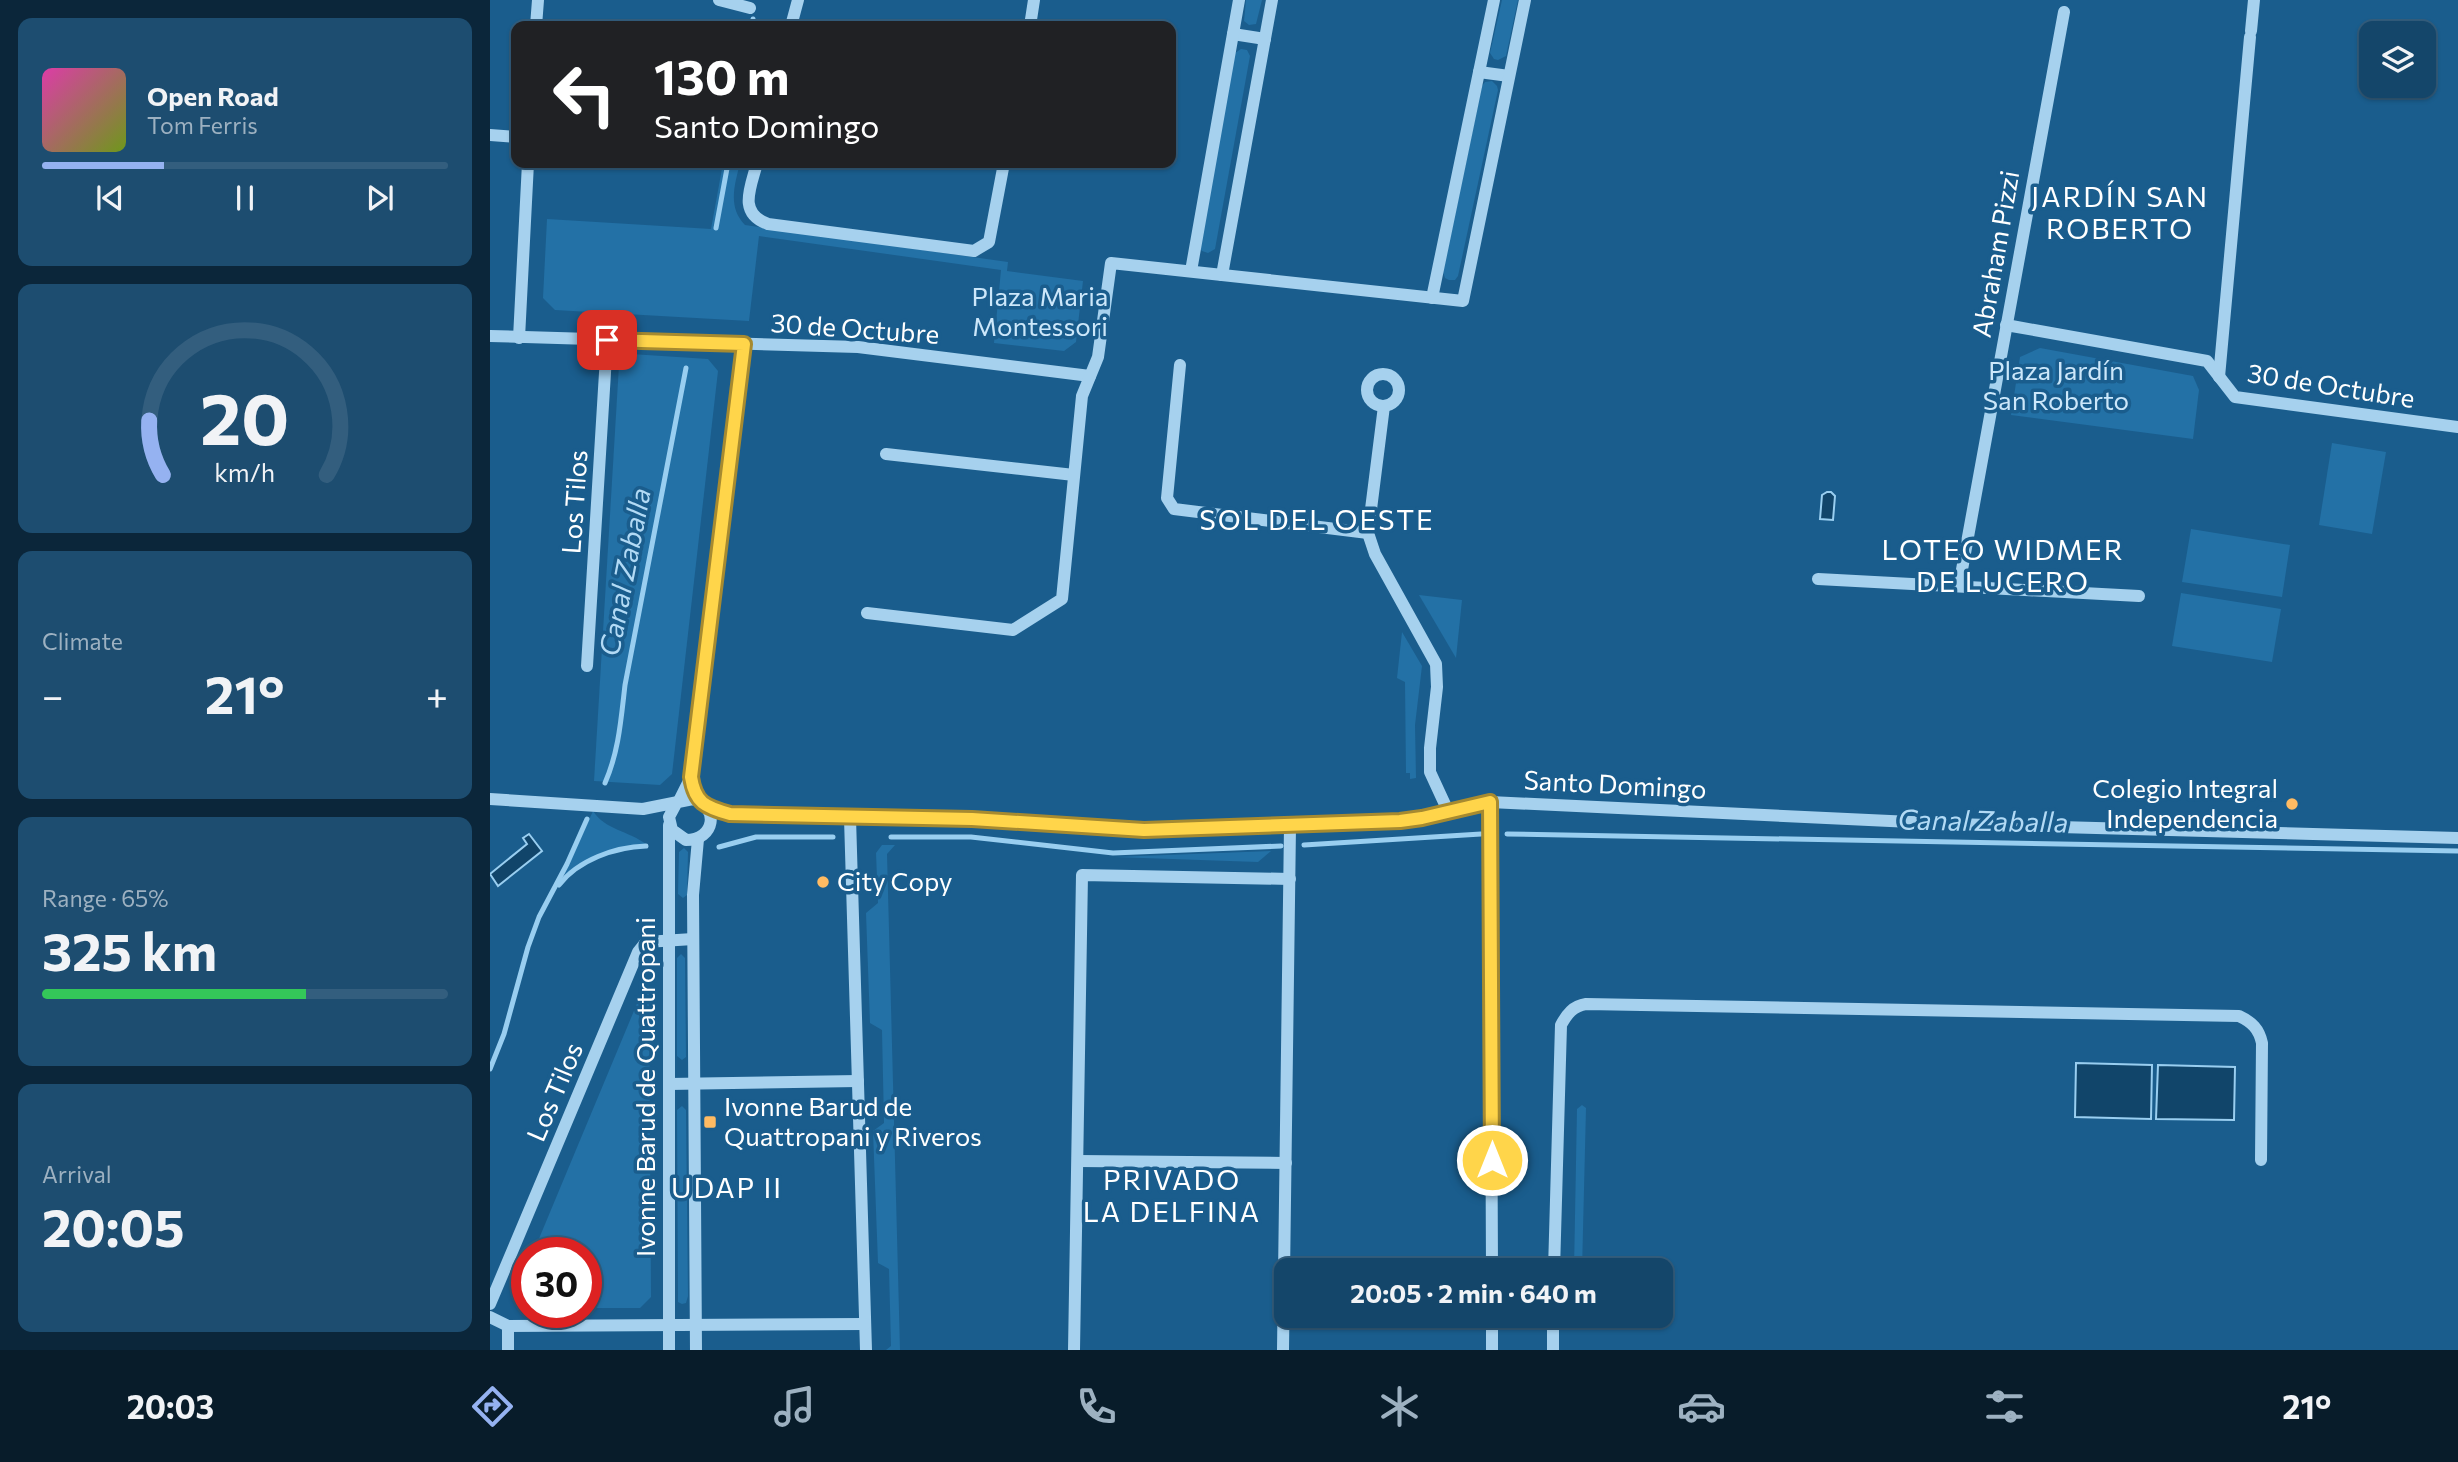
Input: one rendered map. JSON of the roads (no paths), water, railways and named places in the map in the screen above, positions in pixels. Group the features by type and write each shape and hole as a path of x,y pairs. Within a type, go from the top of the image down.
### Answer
{"street":[{"path":"536,21 538,0"},
{"path":"719,0 750,8"},
{"path":"792,21 798,0"},
{"path":"1031,21 1034,0"},
{"path":"1191,271 1239,0"},
{"path":"1222,275 1272,0"},
{"path":"1432,298 1494,0"},
{"path":"867,613 1013,630 1062,599 1082,396 1098,357 1111,263 1462,301 1525,0"},
{"path":"2219,377 2254,0"},
{"name":"Abraham Pizzi","path":"1959,586 2064,6"},
{"path":"1233,34 1265,39"},
{"path":"1479,72 1509,76"},
{"path":"490,135 511,136"},
{"path":"519,338 528,168"},
{"path":"756,168 749,207 752,216 759,221 975,251 989,242 1003,168"},
{"name":"30 de Octubre","path":"2006,325 2207,361 2235,397 2458,427"},
{"name":"30 de Octubre","path":"490,336 858,347 1090,376"},
{"name":"Los Tilos","path":"587,666 607,340"},
{"path":"703,834 710,817 694,790 691,777 744,344"},
{"path":"1180,365 1167,498 1174,509 1368,533"},
{"path":"1384,406 1368,533 1375,554 1423,636 1436,664 1437,687 1430,772 1448,811"},
{"path":"886,454 1074,475"},
{"path":"1818,579 2139,596"},
{"path":"669,824 670,811 691,777"},
{"path":"490,799 643,809 686,799 702,803"},
{"path":"1490,802 1492,1258"},
{"name":"Santo Domingo","path":"702,803 730,814 972,819 1144,830 1400,821 1490,802 1954,824 2458,838"},
{"path":"643,809 669,824 680,838 703,834 730,814"},
{"path":"850,818 866,1350"},
{"name":"Ivonne Barud de Quattropani","path":"669,824 669,1350"},
{"path":"1283,1350 1290,826"},
{"name":"Ivonne Barud de Quattropani","path":"696,1350 692,895 703,834"},
{"path":"1074,1350 1082,875 1290,879"},
{"name":"Los Tilos","path":"490,1304 639,952 646,942 693,939"},
{"path":"1554,1258 1561,1025 1568,1013 1578,1005 2233,1015 2253,1024 2260,1033 2262,1043 2260,1160"},
{"path":"669,1084 858,1081"},
{"path":"1077,1161 1286,1163"},
{"path":"490,1317 508,1326 865,1324"},
{"path":"508,1326 508,1350"},
{"path":"1492,1328 1492,1350"},
{"path":"1553,1328 1553,1350"}],"waterway":[{"name":"Canal Zaballa","path":"716,228 727,168"},
{"name":"Canal Zaballa","path":"605,783 621,723 625,685 686,368"},
{"path":"490,1069 504,1034 539,917 587,819"},
{"name":"Canal Zaballa","path":"1304,845 1481,834"},
{"name":"Canal Zaballa","path":"1507,834 2458,851"},
{"name":"Canal Zaballa","path":"719,847 756,837 833,837"},
{"name":"Canal Zaballa","path":"891,837 971,837 1113,853 1281,846"},
{"name":"Canal Zaballa","path":"559,885 576,869 598,856 646,846"}],"place":[{"name":"Colegio Integral Independencia","path":"2292,804"},
{"name":"City Copy","path":"823,882"},
{"name":"Ivonne Barud de Quattropani y Riveros","path":"710,1122"}],"district":[{"name":"JARDÍN SAN ROBERTO","path":"2120,213"},
{"name":"SOL DEL OESTE","path":"1317,520"},
{"name":"LOTEO WIDMER DE LUCERO","path":"2003,566"},
{"name":"UDAP II","path":"727,1188"},
{"name":"PRIVADO LA DELFINA","path":"1172,1196"}],"park label":[{"name":"Plaza Maria Montessori","path":"1040,312"},
{"name":"Plaza Jardín San Roberto","path":"2056,386"}]}
